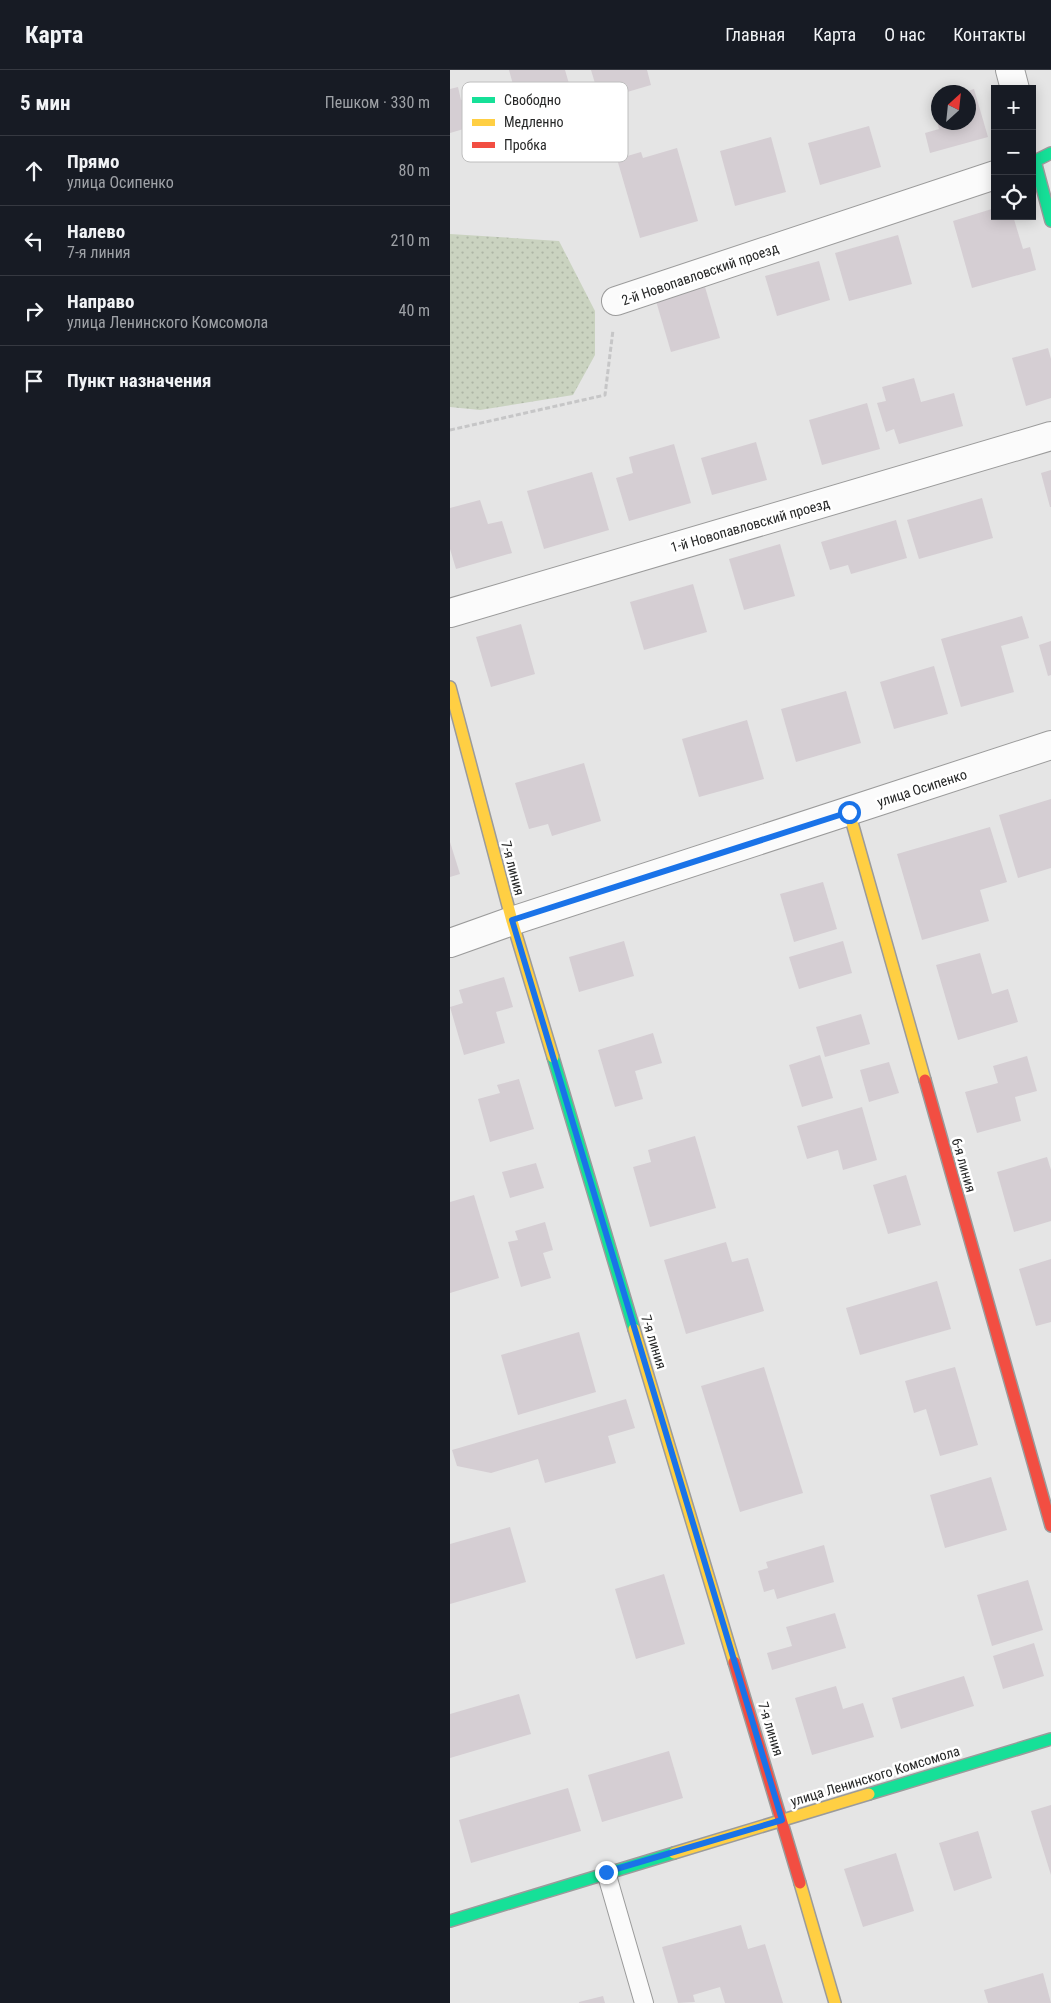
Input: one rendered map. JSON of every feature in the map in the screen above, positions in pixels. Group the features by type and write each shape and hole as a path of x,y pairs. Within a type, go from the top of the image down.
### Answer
{"street":[{"path":"1010,70 1014,85"},
{"path":"1038,157 1051,220"},
{"name":"2-й Новопавловский проезд","path":"616,301 991,176"},
{"name":"1-й Новопавловский проезд","path":"450,613 1051,436"},
{"name":"7-я линия","path":"450,688 512,920 782,1820 835,2003"},
{"name":"улица Осипенко","path":"450,943 512,920 1051,745"},
{"name":"6-я линия","path":"849,812 1051,1526"},
{"name":"улица Ленинского Комсомола","path":"450,1921 606,1872 1051,1739"}],"lane":[{"path":"606,1872 644,2003"}],"path":[{"name":"2-й Новопавловский проезд","path":"450,430 605,395 616,301"}],"green space":[{"path":"450,234 559,241 595,311 595,355 573,395 480,410 450,407"}],"building":[{"path":"509,70 565,70 569,82 512,82"},
{"path":"591,70 647,70 651,85 628,92 628,82 595,82"},
{"path":"458,87 462,100 462,129 450,133 450,89"},
{"path":"976,96 988,137 930,153 925,133 936,130 976,130"},
{"path":"869,126 881,167 820,185 808,143"},
{"path":"771,137 786,192 735,206 720,151"},
{"path":"677,148 698,221 640,238 618,162 628,162 628,156 641,152 643,158"},
{"path":"991,209 991,220 1014,220 1023,249 1030,247 1036,270 972,288 953,221"},
{"path":"898,235 912,284 849,301 835,253"},
{"path":"819,261 830,300 777,316 765,276"},
{"path":"705,287 720,338 671,352 656,301"},
{"path":"1048,348 1051,359 1051,398 1026,406 1012,358"},
{"path":"914,378 921,402 954,393 963,426 899,444 894,429 886,432 877,403 886,401 882,387"},
{"path":"867,403 880,449 822,465 809,420"},
{"path":"756,442 767,480 712,495 701,458"},
{"path":"674,444 691,503 629,521 616,478 633,473 629,457"},
{"path":"1051,470 1051,507 1050,507 1041,473"},
{"path":"592,472 609,530 544,549 527,491"},
{"path":"982,498 993,538 919,559 907,520"},
{"path":"480,500 488,524 502,521 512,553 456,569 450,549 450,508"},
{"path":"896,520 907,558 851,574 848,565 830,570 821,542"},
{"path":"780,544 795,596 744,610 729,559"},
{"path":"693,584 707,632 644,650 630,602"},
{"path":"1022,616 1029,638 1001,646 1014,692 961,707 941,639"},
{"path":"521,624 535,674 491,687 476,637"},
{"path":"1051,641 1051,675 1048,676 1039,645"},
{"path":"934,666 948,714 894,729 880,682"},
{"path":"846,691 861,743 796,762 781,709"},
{"path":"747,720 764,779 699,797 682,739"},
{"path":"584,763 601,821 552,836 548,824 529,829 515,783"},
{"path":"1051,799 1051,868 1018,878 999,815"},
{"path":"990,827 1007,882 980,890 989,921 922,940 897,854"},
{"path":"450,842 460,874 450,877"},
{"path":"823,882 837,929 794,942 780,894"},
{"path":"624,941 634,976 579,992 569,957"},
{"path":"843,941 852,973 799,989 789,957"},
{"path":"980,953 992,994 1008,989 1018,1022 958,1040 936,965"},
{"path":"504,977 513,1007 496,1012 505,1043 464,1055 450,1007 463,1003 459,990"},
{"path":"861,1014 870,1044 825,1057 816,1027"},
{"path":"653,1033 662,1063 635,1071 643,1099 615,1107 598,1050"},
{"path":"820,1055 833,1098 802,1107 789,1065"},
{"path":"1027,1056 1037,1091 1015,1097 1021,1121 977,1133 965,1092 998,1083 993,1066"},
{"path":"889,1062 899,1093 869,1102 860,1070"},
{"path":"519,1079 534,1129 490,1142 478,1099 500,1093 497,1085"},
{"path":"862,1107 877,1160 843,1170 838,1150 807,1159 797,1126"},
{"path":"695,1136 716,1208 650,1227 633,1167 651,1162 648,1150"},
{"path":"1047,1157 1051,1170 1051,1221 1014,1232 997,1172"},
{"path":"536,1163 544,1188 510,1198 502,1172"},
{"path":"906,1175 921,1225 888,1234 873,1185"},
{"path":"474,1195 499,1278 450,1293 450,1202"},
{"path":"545,1222 553,1250 543,1253 551,1278 521,1287 508,1242 518,1240 515,1231"},
{"path":"726,1242 732,1262 748,1258 764,1311 686,1334 664,1260"},
{"path":"1051,1259 1051,1322 1036,1326 1019,1269"},
{"path":"937,1281 951,1329 860,1355 846,1308"},
{"path":"579,1332 596,1392 518,1415 501,1355"},
{"path":"764,1367 803,1493 740,1512 701,1386"},
{"path":"955,1367 978,1445 940,1456 926,1409 914,1413 905,1381"},
{"path":"626,1399 635,1428 608,1436 616,1463 545,1483 538,1459 491,1473 457,1466 452,1450"},
{"path":"991,1477 1007,1530 945,1548 930,1495"},
{"path":"510,1527 526,1582 450,1604 450,1544"},
{"path":"824,1545 834,1582 777,1599 774,1589 764,1592 758,1571 768,1568 766,1562"},
{"path":"664,1574 685,1644 636,1659 615,1589"},
{"path":"1028,1580 1043,1630 992,1646 977,1595"},
{"path":"835,1613 846,1648 772,1670 767,1653 792,1646 786,1627"},
{"path":"1034,1643 1044,1676 1003,1689 993,1656"},
{"path":"964,1676 974,1706 901,1729 892,1698"},
{"path":"836,1686 843,1709 863,1703 874,1737 812,1755 795,1698"},
{"path":"519,1694 531,1734 450,1758 450,1714"},
{"path":"669,1751 683,1798 602,1822 588,1775"},
{"path":"568,1788 581,1831 471,1863 459,1820"},
{"path":"1051,1805 1051,1875 1031,1811"},
{"path":"978,1831 992,1878 954,1891 939,1843"},
{"path":"896,1853 914,1911 863,1927 844,1869"},
{"path":"741,1925 748,1949 765,1944 783,2003 725,2003 720,1987 693,1995 695,2002 678,2003 662,1947"},
{"path":"1043,1973 1051,2003 988,2003 984,1990"},
{"path":"603,1996 605,2003 579,2003 579,2002"}],"traffic: fast":[{"path":"1051,153 1035,161 1051,221"},
{"path":"553,1057 634,1329"},
{"path":"869,1794 1051,1739"},
{"path":"450,1921 674,1853"}],"traffic: slow":[{"path":"450,687 512,921 553,1057"},
{"path":"849,812 925,1080"},
{"path":"634,1329 734,1662"},
{"path":"674,1853 869,1794"},
{"path":"800,1883 835,2003"}],"traffic: jam":[{"path":"925,1080 1051,1526"},
{"path":"734,1662 800,1883"}],"route":[{"path":"606,1872 782,1820 512,920 849,812"}]}
